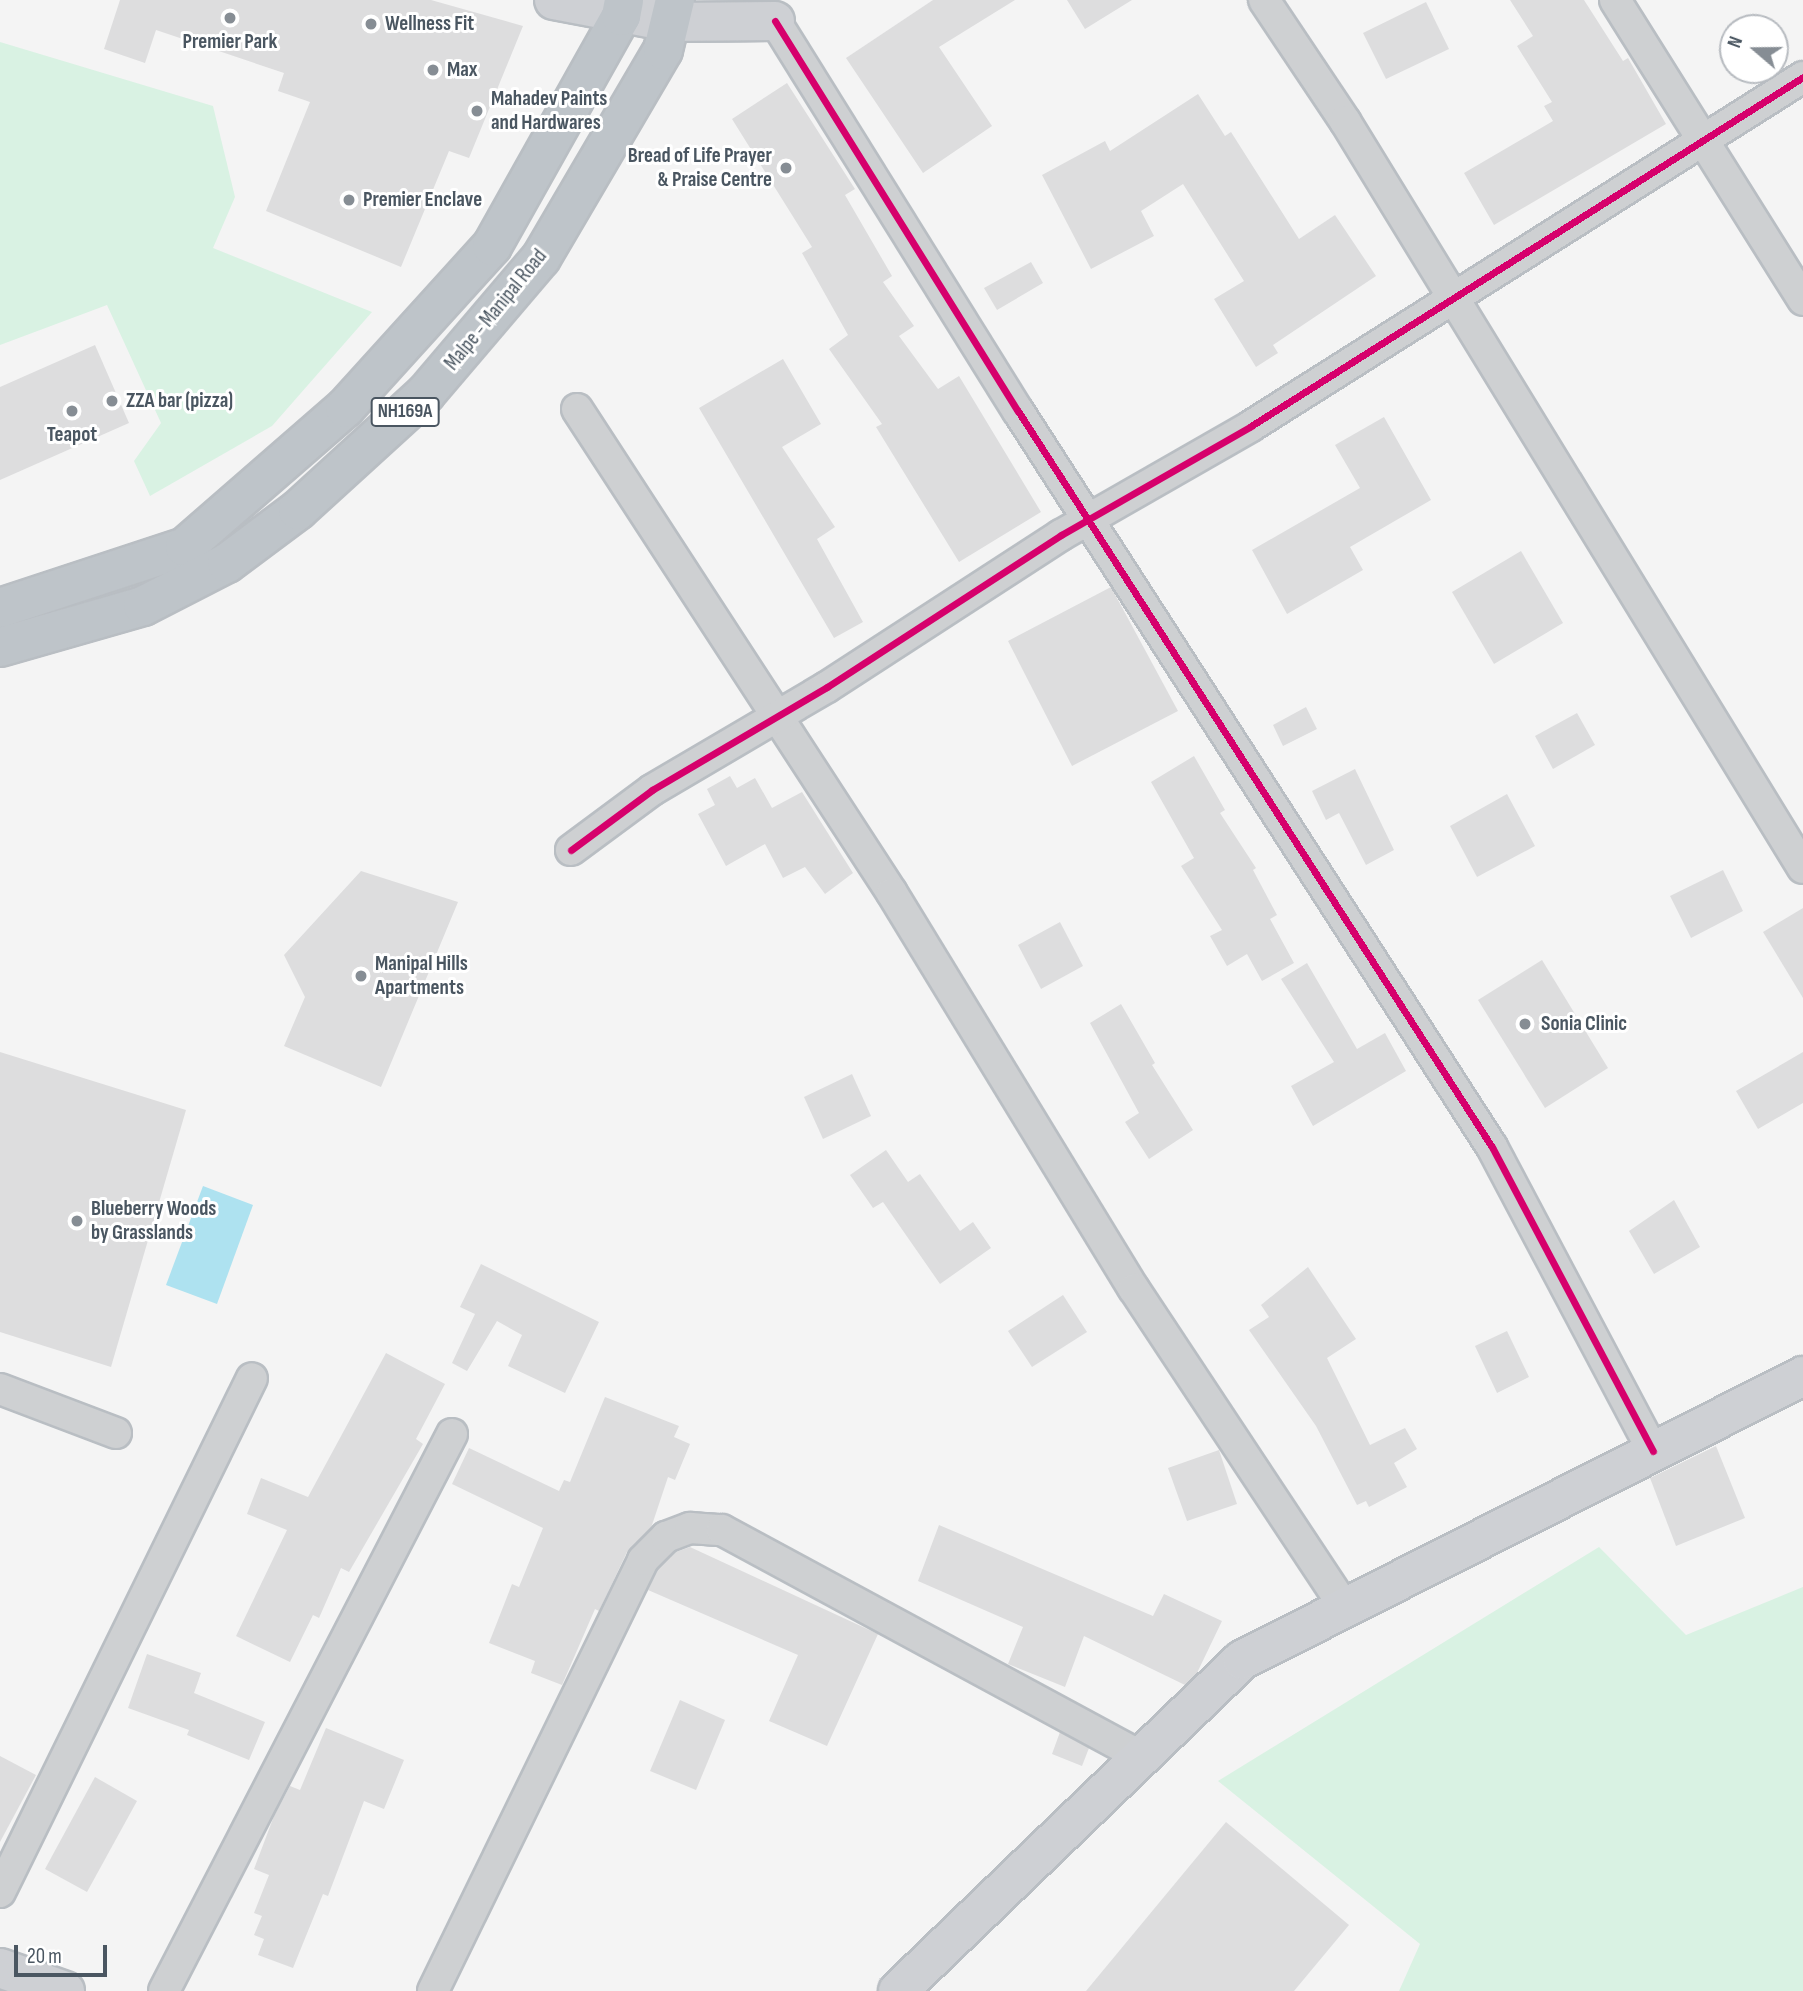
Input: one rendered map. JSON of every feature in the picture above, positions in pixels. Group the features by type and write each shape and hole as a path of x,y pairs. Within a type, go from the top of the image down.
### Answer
{"highway":[{"name":"Malpe - Manipal Road","path":"0,608 185,547 345,408 492,246 623,8"},
{"name":"Malpe - Manipal Road","path":"0,647 143,606 227,563 298,510 426,393 487,327 541,258 663,50 672,11"}],"street":[{"path":"554,0 775,21"},
{"path":"723,0 775,21 1088,520 1492,1147 1653,1451"},
{"path":"1264,0 1452,295 1803,868"},
{"path":"1615,0 1803,300"},
{"path":"572,850 652,790 778,717 1088,520 1251,426 1452,295 1803,77"},
{"path":"577,409 892,894 1133,1289 1345,1608"},
{"path":"898,1991 1242,1660 1803,1376"},
{"path":"0,1892 252,1378"},
{"path":"0,1389 116,1433"},
{"path":"164,1991 452,1434"},
{"path":"433,1991 643,1560 666,1537 690,1528 722,1530 1142,1756"},
{"path":"13,1979 65,1991"}],"green space":[{"path":"0,42 213,106 235,197 213,248 372,312 272,426 150,496 134,461 161,423 107,305 0,345"},
{"path":"1599,1547 1686,1635 1803,1587 1803,1991 1399,1991 1420,1944 1218,1781"}],"water":[{"path":"203,1186 253,1205 217,1304 166,1285"}],"building":[{"path":"120,0 431,0 523,26 469,158 449,151 401,267 266,211 310,102 278,91 284,73 156,30 145,63 104,49"},
{"path":"933,0 1015,0 939,47 992,126 923,173 846,58"},
{"path":"1067,0 1132,0 1085,29"},
{"path":"1510,0 1584,0 1623,61 1628,58 1666,124 1494,225 1464,173 1553,121 1544,106 1552,102 1517,46 1533,36"},
{"path":"1426,2 1449,49 1386,79 1363,33"},
{"path":"787,83 855,189 845,195 892,276 883,282 914,326 899,336 938,389 959,376 1041,512 959,562 876,427 882,424 829,349 848,335 802,253 812,247 732,119"},
{"path":"1198,94 1225,136 1231,132 1299,239 1335,215 1376,276 1273,345 1278,353 1256,367 1214,299 1244,281 1183,184 1141,211 1154,236 1091,269 1042,175 1105,141 1110,151"},
{"path":"1031,262 1043,283 997,310 984,288"},
{"path":"95,345 129,423 0,480 0,387"},
{"path":"783,359 821,424 782,447 835,527 817,539 863,622 834,638 699,408"},
{"path":"1384,417 1431,500 1350,547 1363,570 1287,614 1252,550 1360,488 1335,445"},
{"path":"1521,551 1563,623 1494,664 1452,592"},
{"path":"1111,587 1178,711 1072,766 1008,641"},
{"path":"1306,707 1317,729 1283,746 1273,725"},
{"path":"1577,713 1595,745 1553,769 1535,736"},
{"path":"1194,756 1225,810 1220,813 1256,868 1253,870 1277,915 1270,919 1294,963 1262,981 1247,954 1227,966 1210,936 1222,930 1181,866 1194,858 1151,782"},
{"path":"1355,769 1394,850 1366,865 1339,813 1326,820 1312,791"},
{"path":"730,776 737,788 755,778 772,808 802,792 853,873 825,894 805,867 783,878 765,844 726,866 698,814 715,805 707,789"},
{"path":"1507,794 1535,846 1477,877 1450,826"},
{"path":"1723,870 1743,911 1691,938 1670,896"},
{"name":"Manipal Hills Apartments","path":"361,871 458,902 381,1087 284,1046 305,997 284,955"},
{"path":"1803,908 1803,998 1763,932"},
{"path":"1060,922 1083,966 1041,989 1018,945"},
{"path":"1542,960 1608,1068 1545,1108 1478,1000"},
{"path":"1307,963 1357,1049 1385,1033 1406,1071 1313,1126 1291,1086 1334,1062 1281,979"},
{"path":"1121,1004 1155,1063 1152,1065 1193,1130 1149,1159 1125,1122 1139,1113 1090,1023"},
{"name":"Blueberry Woods by Grasslands","path":"0,1052 186,1110 111,1367 0,1332"},
{"path":"1803,1052 1803,1103 1758,1129 1736,1091"},
{"path":"852,1074 871,1116 823,1139 804,1097"},
{"path":"886,1150 908,1182 920,1174 960,1231 973,1222 991,1248 940,1284 883,1202 873,1208 850,1175"},
{"path":"1674,1200 1700,1247 1654,1274 1629,1231"},
{"path":"481,1264 599,1322 565,1393 508,1366 522,1335 497,1321 467,1371 452,1363 475,1314 460,1307"},
{"path":"1308,1267 1356,1339 1327,1358 1370,1445 1405,1428 1417,1449 1394,1463 1407,1487 1369,1507 1366,1501 1357,1505 1316,1426 1249,1330 1269,1317 1261,1305"},
{"path":"1063,1295 1087,1332 1032,1367 1008,1331"},
{"path":"1507,1331 1529,1377 1497,1393 1475,1346"},
{"path":"386,1353 445,1384 416,1439 423,1444 349,1572 341,1568 319,1618 313,1615 290,1662 236,1636 287,1530 247,1514 261,1478 308,1497"},
{"path":"605,1397 679,1426 674,1437 690,1444 675,1480 668,1477 651,1528 627,1552 599,1611 595,1609 562,1685 531,1673 535,1661 489,1643 512,1584 519,1587 543,1528 452,1484 469,1448 559,1491 564,1480 570,1482"},
{"path":"1716,1446 1745,1518 1676,1546 1650,1478"},
{"path":"1219,1450 1237,1504 1187,1521 1168,1468"},
{"path":"939,1525 1153,1616 1164,1594 1222,1621 1197,1673 1185,1685 1084,1636 1065,1687 1008,1664 1023,1627 918,1581"},
{"path":"690,1547 878,1634 827,1746 769,1721 798,1655 648,1590 657,1570 676,1552"},
{"path":"147,1654 201,1673 194,1693 265,1722 249,1760 187,1735 189,1730 128,1708"},
{"path":"680,1700 725,1720 696,1790 650,1771"},
{"path":"326,1728 404,1760 384,1809 364,1801 328,1896 323,1894 293,1968 258,1955 264,1939 254,1935 262,1916 254,1913 269,1875 254,1869 274,1816 290,1786 300,1790"},
{"path":"1060,1732 1089,1748 1082,1766 1052,1754"},
{"path":"0,1756 36,1775 0,1842"},
{"path":"95,1777 137,1801 87,1892 45,1869"},
{"path":"1226,1822 1349,1925 1294,1991 1086,1991"}],"cycle path":[{"path":"775,21 1018,411 1492,1147 1653,1451"},
{"path":"571,850 652,790 827,687 1061,535 1251,426 1803,77"}],"place":[{"name":"Premier Park","path":"230,18"},
{"name":"Wellness Fit","path":"371,24"},
{"name":"Max","path":"433,70"},
{"name":"Mahadev Paints and Hardwares","path":"477,111"},
{"name":"Bread of Life Prayer & Praise Centre","path":"786,168"},
{"name":"Premier Enclave","path":"349,200"},
{"name":"ZZA bar (pizza)","path":"112,401"},
{"name":"Teapot","path":"72,411"},
{"name":"Manipal Hills Apartments","path":"361,976"},
{"name":"Sonia Clinic","path":"1525,1024"},
{"name":"Blueberry Woods by Grasslands","path":"77,1221"}]}
